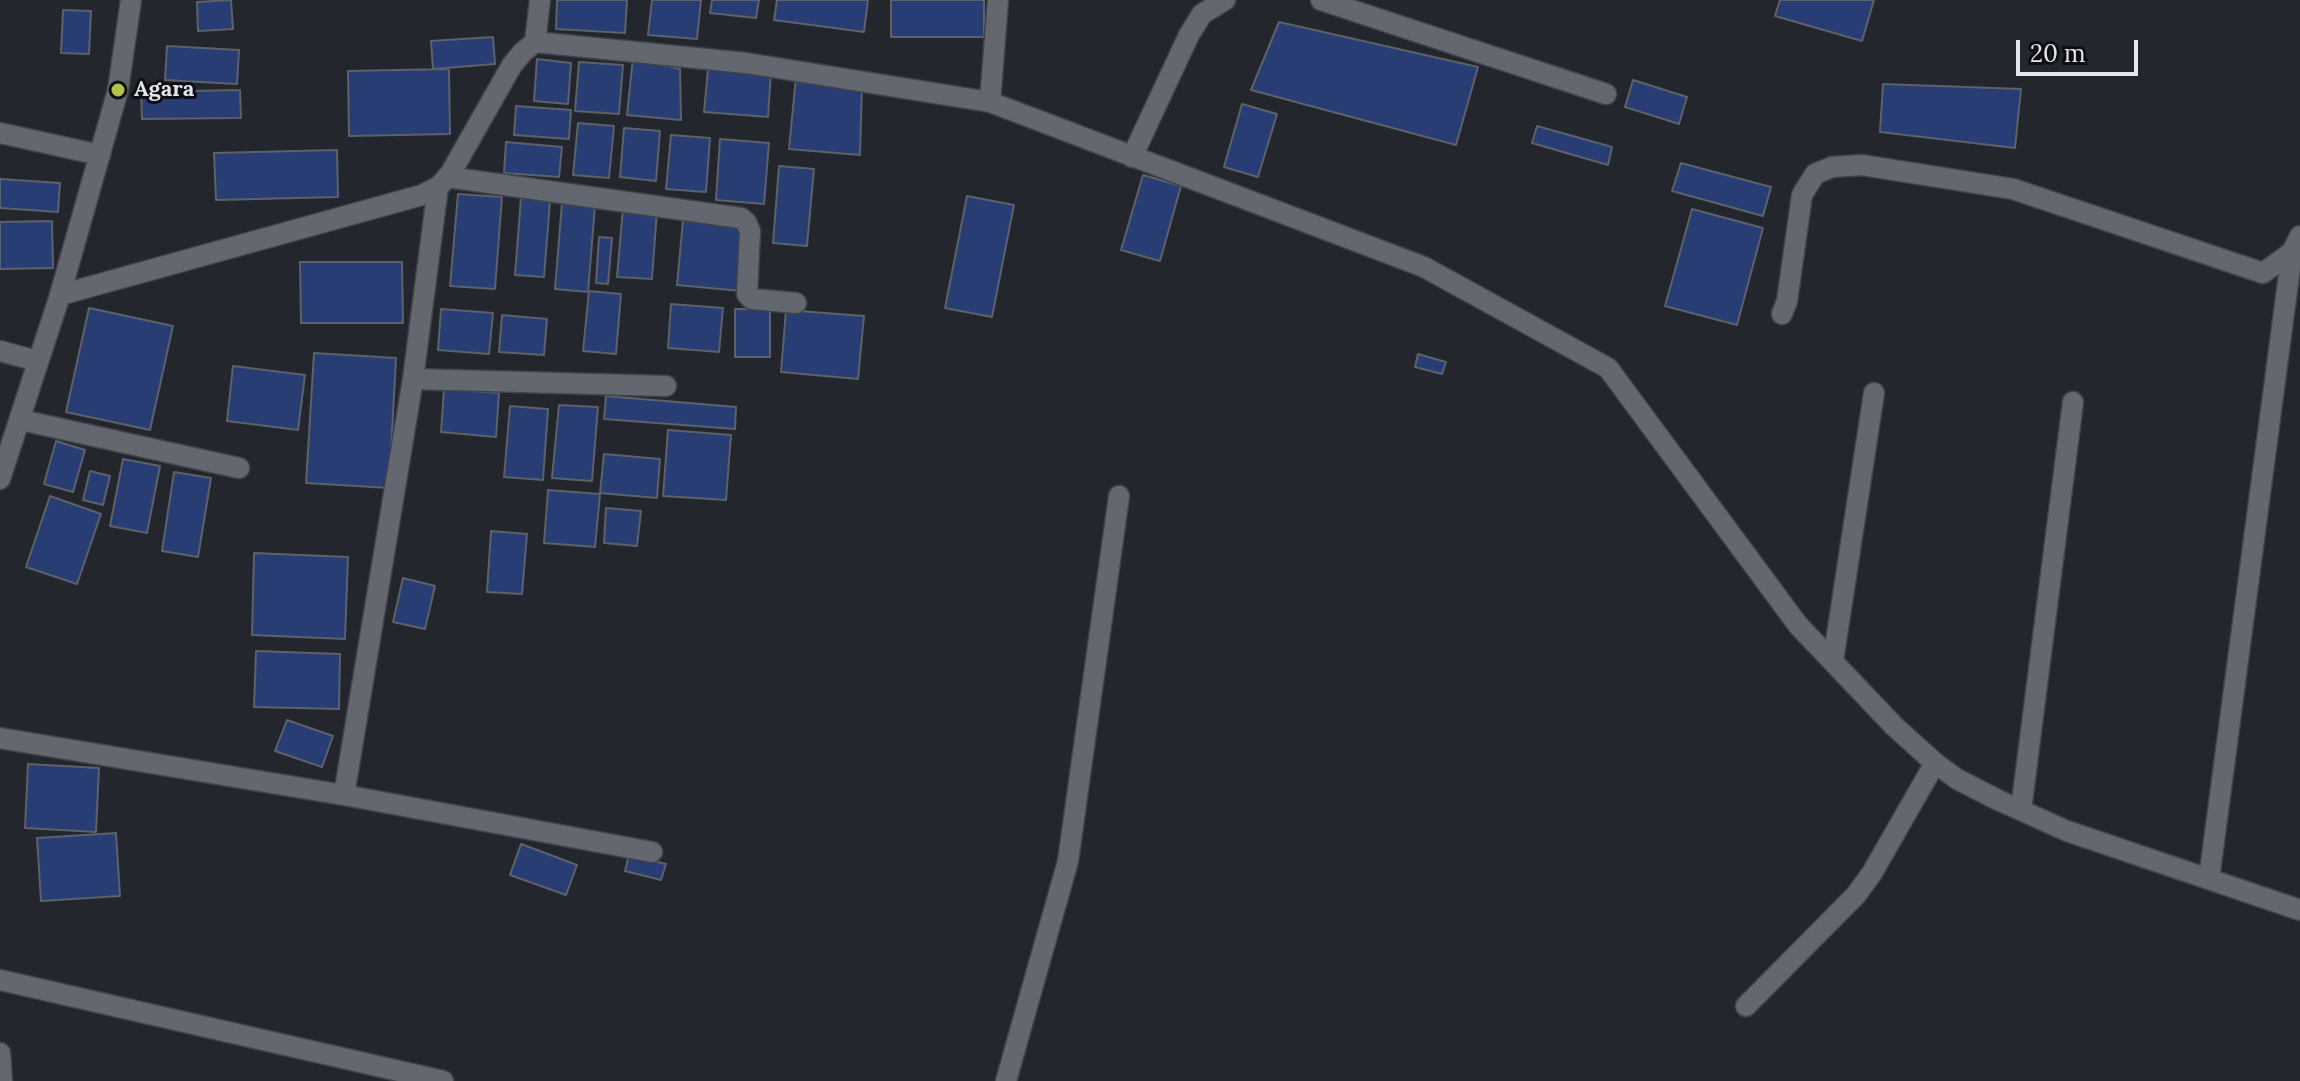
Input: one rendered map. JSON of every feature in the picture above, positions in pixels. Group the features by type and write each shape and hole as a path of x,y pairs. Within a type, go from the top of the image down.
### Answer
{"street":[{"path":"0,479 60,295 118,90 131,0"},
{"path":"344,795 443,182 512,65 535,42 540,0"},
{"path":"990,102 998,0"},
{"path":"1132,157 1189,35 1202,14 1225,0"},
{"path":"1321,0 1606,94"},
{"path":"535,42 746,63 990,102 1424,267 1608,368 1798,625 1894,726 1935,763 1957,779 2067,831 2300,910"},
{"path":"0,133 100,155"},
{"path":"1782,314 1787,301 1802,195 1815,174 1832,167 1862,165 2013,189 2263,273 2296,244"},
{"path":"60,295 422,195 443,182 741,218 750,231 747,294 752,299 796,303"},
{"path":"2209,879 2296,244"},
{"path":"0,351 37,361"},
{"path":"413,379 666,386"},
{"path":"1833,661 1874,393"},
{"path":"2021,810 2073,402"},
{"path":"21,420 239,468"},
{"path":"1006,1081 1068,861 1119,496"},
{"path":"0,738 344,795 652,852"},
{"path":"1746,1006 1856,895 1872,873 1935,763"},
{"path":"0,980 443,1081"},
{"path":"0,1053 2,1081"}],"building":[{"path":"231,0 233,29 198,31 197,2"},
{"path":"557,0 627,0 625,33 556,29"},
{"path":"652,0 701,0 697,39 648,35"},
{"path":"712,0 759,0 756,18 710,13"},
{"path":"777,0 868,0 864,32 774,20"},
{"path":"891,0 984,0 984,37 891,37"},
{"path":"1780,0 1874,0 1862,41 1775,16"},
{"path":"63,10 91,11 89,54 61,53"},
{"path":"1279,22 1478,67 1456,145 1251,90"},
{"path":"493,37 495,64 433,69 431,41"},
{"path":"167,46 239,50 237,84 165,80"},
{"path":"633,57 680,69 681,120 627,115"},
{"path":"537,59 571,63 568,104 534,101"},
{"path":"579,62 623,65 619,114 575,111"},
{"path":"449,69 450,134 349,136 348,71"},
{"path":"708,69 771,71 768,117 704,112"},
{"path":"796,77 862,84 860,155 789,149"},
{"path":"1633,80 1687,97 1679,124 1625,107"},
{"path":"1883,84 2021,89 2015,148 1880,132"},
{"path":"240,90 241,118 142,119 141,92"},
{"path":"1242,104 1277,114 1258,177 1224,167"},
{"path":"516,106 571,110 569,139 514,135"},
{"path":"578,123 614,126 609,178 573,175"},
{"path":"1537,126 1612,147 1608,165 1532,143"},
{"path":"624,128 660,131 656,181 620,177"},
{"path":"671,135 710,138 706,192 666,189"},
{"path":"720,139 769,143 764,204 716,200"},
{"path":"506,142 562,147 559,177 504,173"},
{"path":"337,150 338,197 216,200 214,153"},
{"path":"1681,163 1771,187 1763,216 1672,191"},
{"path":"779,166 814,169 807,246 773,243"},
{"path":"1143,175 1181,186 1160,261 1121,250"},
{"path":"0,179 60,183 58,212 0,208"},
{"path":"458,194 502,197 495,289 450,286"},
{"path":"967,196 1014,205 992,317 945,308"},
{"path":"521,198 550,201 544,277 515,275"},
{"path":"562,203 595,206 588,292 555,289"},
{"path":"623,207 657,210 652,279 617,277"},
{"path":"1692,209 1763,228 1737,325 1665,306"},
{"path":"683,220 746,224 741,291 677,285"},
{"path":"52,221 53,268 0,269 0,222"},
{"path":"599,237 612,238 608,284 596,283"},
{"path":"300,262 402,262 403,323 301,323"},
{"path":"589,291 621,294 616,354 583,351"},
{"path":"671,304 723,308 719,352 668,348"},
{"path":"89,308 173,326 150,430 66,412"},
{"path":"441,309 493,313 489,354 438,350"},
{"path":"735,309 770,309 770,357 735,357"},
{"path":"786,310 864,316 858,379 781,372"},
{"path":"502,315 547,319 544,355 499,352"},
{"path":"314,353 396,358 389,488 306,483"},
{"path":"1418,354 1446,362 1442,374 1415,367"},
{"path":"233,366 305,375 298,430 227,421"},
{"path":"444,389 499,393 496,437 441,432"},
{"path":"606,396 736,407 735,429 604,419"},
{"path":"559,405 598,407 592,481 552,478"},
{"path":"510,406 548,409 543,480 504,477"},
{"path":"668,430 731,435 726,500 663,496"},
{"path":"56,441 85,450 73,492 44,484"},
{"path":"604,454 660,459 657,498 600,493"},
{"path":"123,459 160,466 147,533 110,526"},
{"path":"90,471 110,476 103,505 83,500"},
{"path":"174,472 211,478 198,557 162,551"},
{"path":"548,490 600,494 595,547 544,543"},
{"path":"50,496 101,514 77,584 26,567"},
{"path":"606,508 641,511 637,546 604,543"},
{"path":"491,531 527,534 522,594 487,592"},
{"path":"254,553 348,557 345,639 252,635"},
{"path":"403,578 435,586 425,629 393,622"},
{"path":"256,651 340,654 339,709 254,707"},
{"path":"287,720 333,736 322,767 275,751"},
{"path":"28,764 99,768 96,832 25,828"},
{"path":"116,833 120,896 41,901 37,838"},
{"path":"521,844 577,865 566,895 510,875"},
{"path":"629,855 666,864 661,880 625,871"}],"place":[{"name":"Agara","path":"118,90"}]}
